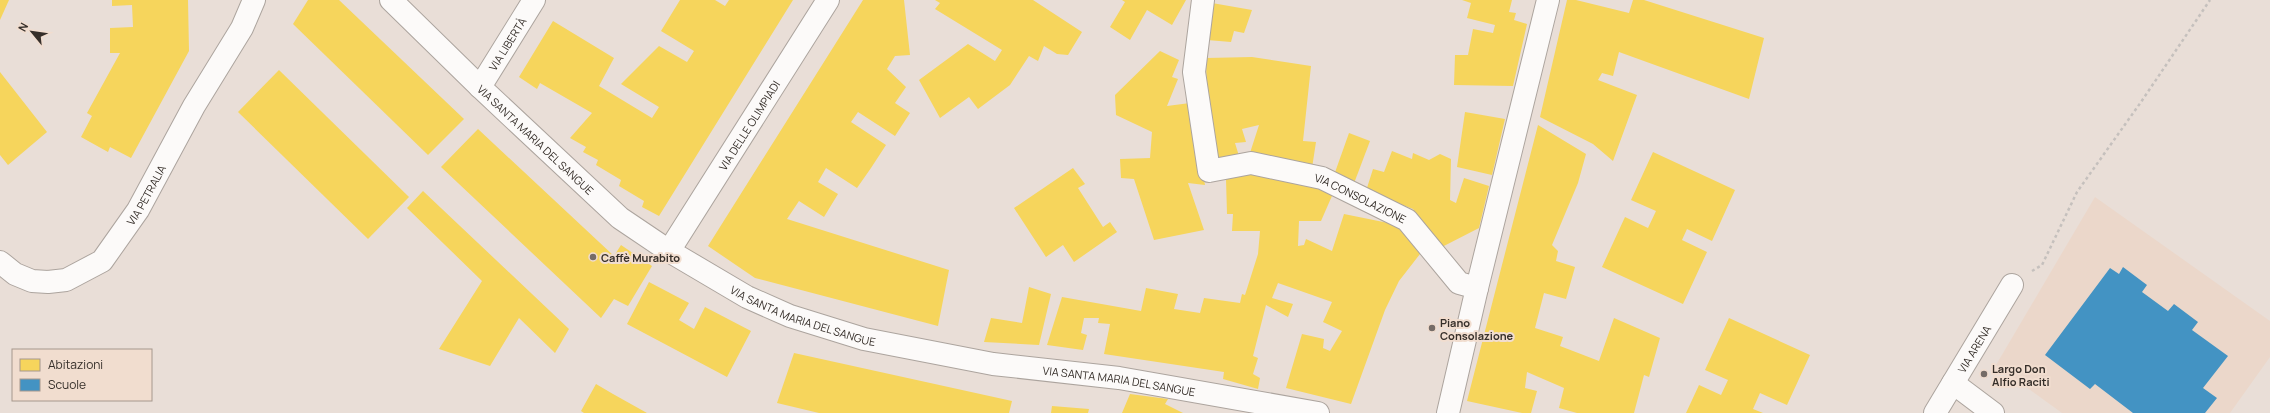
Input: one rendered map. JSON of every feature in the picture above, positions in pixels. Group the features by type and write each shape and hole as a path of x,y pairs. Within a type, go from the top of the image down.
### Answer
{"street":[{"path":"242,28 254,0"},
{"path":"242,28 266,0"},
{"name":"VIA SANTA MARIA DEL SANGUE","path":"391,0 480,87 620,218 669,251 747,297 790,316 864,338 993,364 1119,378 1318,413"},
{"name":"VIA LIBERTÀ","path":"480,87 534,0"},
{"name":"VIA DELLE OLIMPIADI","path":"669,251 828,0"},
{"name":"VIA CONSOLAZIONE","path":"1203,0 1194,72 1209,171 1251,163 1322,178 1407,220 1459,283 1478,288"},
{"path":"1448,413 1548,0"},
{"name":"VIA PETRALIA","path":"0,262 15,274 32,280 48,282 66,280 102,261 138,210 194,106 242,28"},
{"name":"VIA ARENA","path":"1935,413 2012,285"},
{"path":"1952,383 1993,413"}],"path":[{"path":"2012,285 2042,265 2077,192 2141,102 2210,0"}],"shaded area":[{"path":"2095,197 2270,321 2270,357 2230,413 2062,413 1996,365"}],"building: Abitazioni":[{"path":"0,0 9,0 0,20"},
{"path":"112,0 188,0 189,51 131,158 110,147 108,152 81,137 92,116 87,113 120,53 110,53 110,28 133,27 132,5 112,6"},
{"path":"308,0 339,0 464,119 428,155 293,24"},
{"path":"680,0 715,0 725,6 729,0 793,0 659,216 642,207 644,201 619,186 621,180 596,165 598,160 583,152 586,147 570,138 592,113 540,83 537,89 519,77 553,21 614,58 599,86 652,118 659,107 621,84 659,46 687,62 694,51 661,31"},
{"path":"863,0 904,0 910,55 895,56 887,69 906,87 895,103 910,113 895,136 858,112 851,122 886,145 871,168 857,188 826,168 818,182 838,194 824,217 799,201 787,219 949,270 938,326 755,278 708,246"},
{"path":"935,0 1033,0 1082,32 1068,55 1057,54 1044,46 1038,61 1029,56 1010,85 978,109 969,97 940,118 919,80 968,44 995,61 1002,50 935,9 940,3"},
{"path":"1122,0 1186,0 1172,25 1147,10 1130,40 1110,27 1125,2"},
{"path":"1462,0 1512,0 1509,12 1516,13 1514,20 1527,24 1513,86 1454,85 1455,55 1468,55 1473,29 1493,33 1495,25 1467,18 1471,3"},
{"path":"1567,0 1576,0 1629,13 1633,0 1644,0 1764,38 1749,99 1619,52 1613,76 1602,73 1598,80 1637,95 1613,161 1593,144 1540,117"},
{"path":"1212,3 1252,10 1244,33 1234,31 1231,42 1207,40"},
{"path":"1160,51 1179,60 1172,77 1178,79 1167,106 1190,103 1205,185 1188,183 1204,230 1154,240 1134,179 1121,178 1120,159 1150,158 1152,132 1116,115 1115,95"},
{"path":"1252,57 1311,66 1303,141 1316,142 1312,168 1249,156 1259,125 1242,129 1246,142 1235,143 1239,156 1215,158 1207,110 1206,58"},
{"path":"279,70 409,197 368,239 238,112"},
{"path":"0,72 47,132 8,165 0,155"},
{"path":"1465,112 1505,119 1492,175 1457,167"},
{"path":"1538,125 1586,154 1578,183 1552,245 1558,251 1556,261 1575,267 1566,299 1544,293 1535,328 1563,337 1560,346 1599,361 1614,318 1660,338 1649,377 1644,375 1634,413 1577,413 1559,408 1564,388 1527,372 1525,388 1537,391 1531,413 1522,413 1467,401"},
{"path":"478,129 614,256 621,245 652,266 628,306 614,299 601,318 441,167"},
{"path":"1349,133 1370,141 1353,186 1333,178"},
{"path":"1392,151 1412,159 1413,153 1429,160 1440,154 1451,159 1450,200 1456,203 1464,178 1489,186 1479,228 1440,248 1413,209 1366,191 1373,169 1384,172"},
{"path":"1653,152 1735,190 1712,241 1687,229 1682,240 1707,252 1683,304 1602,267 1625,217 1648,228 1656,211 1631,200"},
{"path":"1073,168 1085,184 1078,188 1103,227 1110,222 1117,232 1074,262 1063,245 1046,257 1014,208"},
{"path":"1256,172 1335,189 1321,221 1299,221 1298,246 1304,245 1306,239 1332,251 1344,214 1403,226 1420,254 1399,281 1385,310 1351,404 1286,388 1302,334 1324,339 1323,348 1330,351 1342,331 1323,322 1332,302 1278,283 1272,298 1293,304 1288,317 1266,305 1253,356 1258,358 1253,374 1260,378 1258,389 1223,379 1224,372 1104,354 1110,324 1098,323 1099,318 1084,318 1081,333 1087,335 1083,350 1047,345 1062,297 1141,311 1146,288 1178,294 1174,309 1200,313 1204,298 1240,303 1242,294 1245,295 1258,254 1260,231 1232,231 1233,214 1227,214 1226,179"},
{"path":"423,191 569,329 555,353 519,318 490,366 439,349 482,281 407,208"},
{"path":"649,282 689,303 679,320 694,329 705,307 751,331 727,377 627,324"},
{"path":"1029,287 1051,294 1039,345 984,342 991,318 1022,323"},
{"path":"1729,318 1810,355 1787,405 1760,393 1753,409 1763,413 1686,413 1699,385 1721,395 1728,380 1705,370"},
{"path":"794,353 1012,401 1009,413 819,413 777,403"},
{"path":"596,384 647,413 584,413 581,411"},
{"path":"1130,394 1168,399 1165,404 1183,413 1122,413"},
{"path":"1052,406 1089,409 1088,413 1051,413"}],"building: Scuole":[{"path":"2123,267 2147,285 2142,292 2168,311 2174,304 2198,322 2192,330 2228,356 2203,388 2217,398 2205,413 2133,413 2095,384 2090,389 2045,355 2110,268 2119,274"}],"place":[{"name":"Caffè Murabito","path":"593,257"},
{"name":"Piano Consolazione","path":"1432,328"},
{"name":"Largo Don Alfio Raciti","path":"1984,374"}]}
